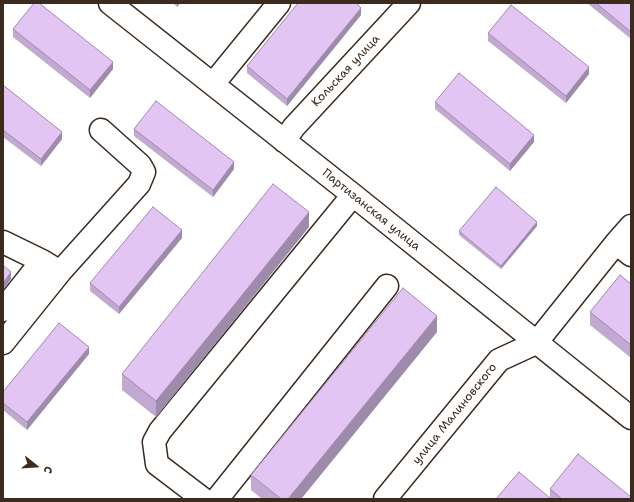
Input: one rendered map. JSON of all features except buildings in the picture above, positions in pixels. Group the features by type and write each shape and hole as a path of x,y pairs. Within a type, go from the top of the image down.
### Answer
{"street":[{"name":"Партизанская улица","path":"110,3 214,84 631,418"},
{"path":"214,84 279,3"},
{"name":"Кольская улица","path":"284,141 294,127 408,3"},
{"path":"3,310 139,184 144,172 140,165 101,130"},
{"path":"202,499 158,464 154,442 160,431 353,195"},
{"path":"536,343 624,249 631,226"},
{"path":"3,242 51,267"},
{"path":"3,343 51,267"},
{"path":"217,499 387,286"},
{"name":"улица Малиновского","path":"385,499 499,360 536,343"}]}
